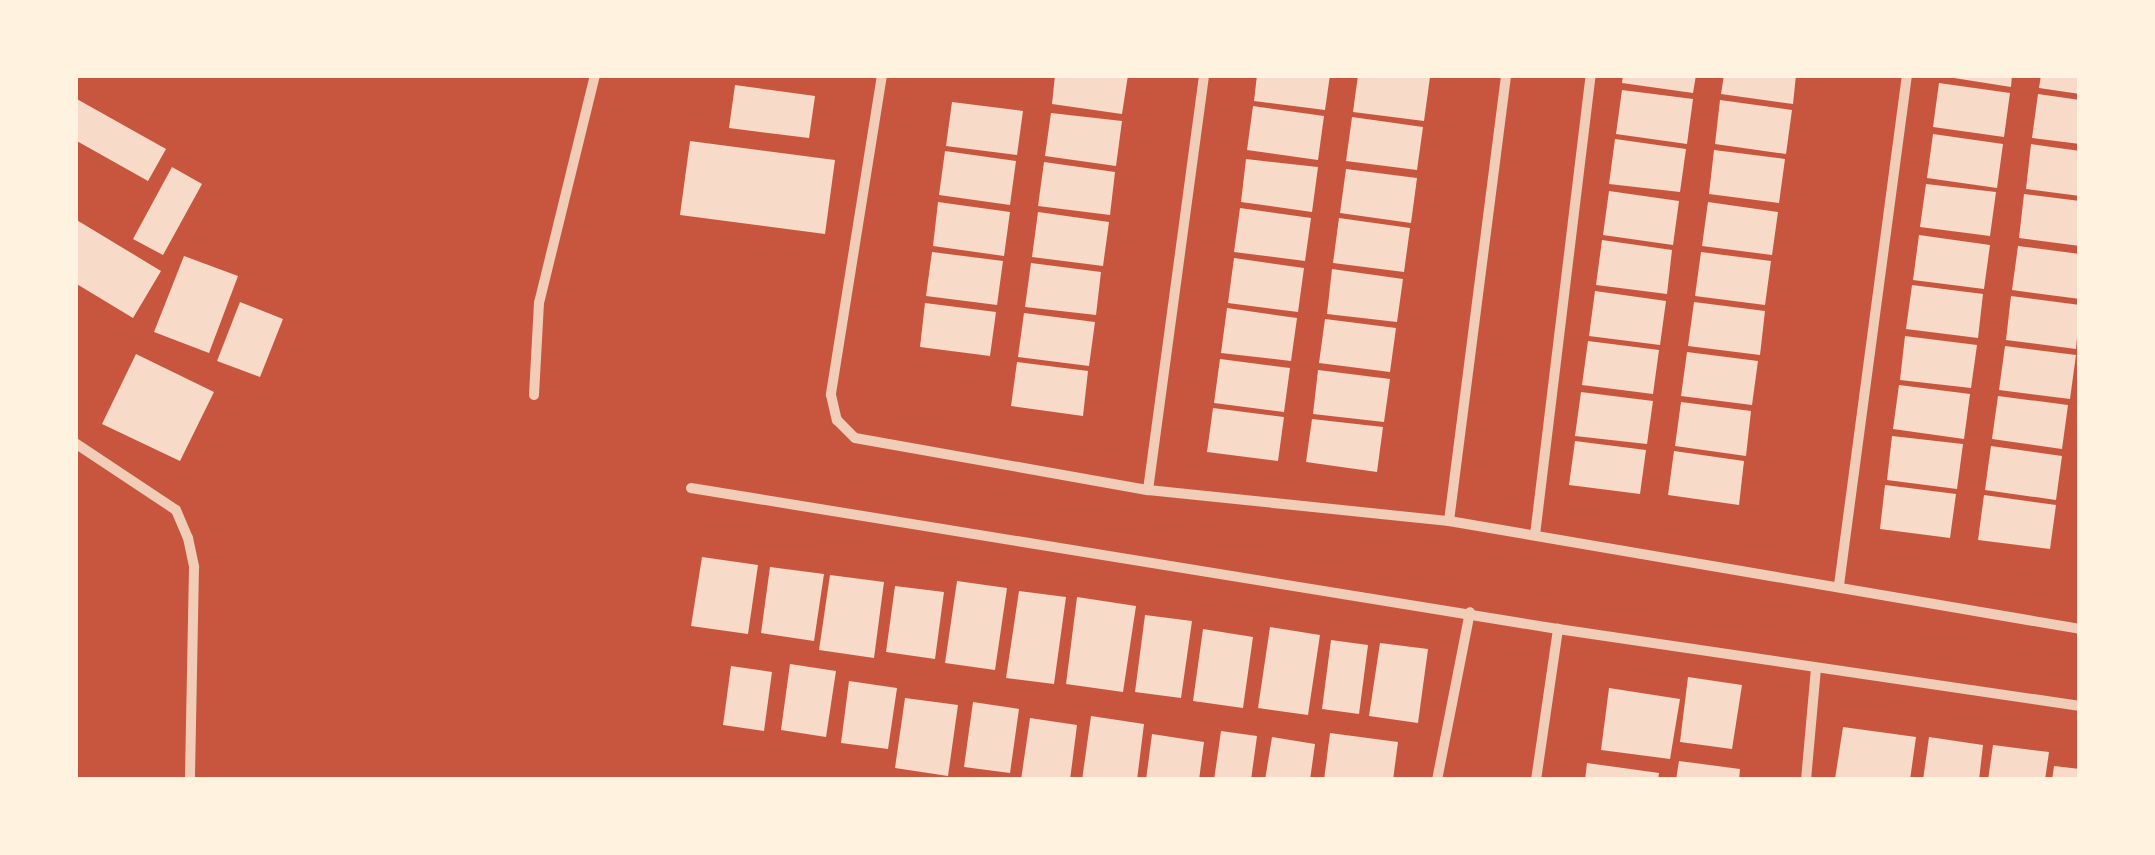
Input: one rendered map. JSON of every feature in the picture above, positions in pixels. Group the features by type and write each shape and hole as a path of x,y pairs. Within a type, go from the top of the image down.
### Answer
{"street":[{"path":"534,395 539,303 595,75"},
{"path":"882,75 830,395 836,420 855,438 884,447 1148,490 1449,521 1535,534 2080,629"},
{"path":"1148,490 1204,75"},
{"path":"1449,521 1506,75"},
{"path":"1535,534 1591,75"},
{"path":"1839,585 1908,75"},
{"path":"75,443 176,510 188,538 194,567 190,780"},
{"path":"692,488 1558,629 2080,706"},
{"path":"1437,780 1470,612"},
{"path":"1536,780 1558,629"},
{"path":"1806,780 1816,669"}],"building":[{"path":"1055,75 1128,75 1122,114 1052,104"},
{"path":"1257,75 1330,75 1325,110 1254,101"},
{"path":"1358,75 1430,77 1424,121 1353,112"},
{"path":"1623,75 1696,75 1693,93 1622,83"},
{"path":"1724,75 1796,75 1793,104 1721,94"},
{"path":"1935,75 2012,75 2011,87"},
{"path":"2041,75 2080,75 2080,94 2039,88"},
{"path":"1939,83 2010,93 2004,137 1933,127"},
{"path":"735,85 815,96 809,138 729,128"},
{"path":"1622,90 1693,99 1687,144 1616,134"},
{"path":"2038,94 2080,100 2080,144 2032,138"},
{"path":"75,98 166,149 148,181 75,140"},
{"path":"1720,100 1792,110 1786,154 1715,144"},
{"path":"952,102 1023,111 1017,155 946,146"},
{"path":"1253,106 1324,116 1318,160 1247,150"},
{"path":"1051,113 1122,121 1116,166 1045,156"},
{"path":"1352,117 1423,127 1417,170 1346,161"},
{"path":"1933,134 2003,144 1997,188 1927,178"},
{"path":"1615,139 1686,149 1680,192 1609,184"},
{"path":"690,141 835,160 825,234 680,215"},
{"path":"2031,144 2080,151 2080,196 2026,189"},
{"path":"1714,150 1785,159 1779,203 1709,194"},
{"path":"945,151 1016,161 1010,205 939,195"},
{"path":"1246,159 1318,167 1312,212 1241,202"},
{"path":"1044,162 1115,172 1110,215 1038,206"},
{"path":"172,167 202,184 163,255 133,239"},
{"path":"1346,169 1417,178 1411,223 1340,213"},
{"path":"1926,184 1996,192 1990,236 1920,227"},
{"path":"1609,191 1679,201 1673,245 1603,235"},
{"path":"2024,194 2080,201 2080,246 2019,238"},
{"path":"938,202 1010,212 1004,256 933,246"},
{"path":"1708,202 1778,212 1772,255 1702,246"},
{"path":"1240,208 1311,218 1305,261 1234,252"},
{"path":"1038,212 1109,222 1103,266 1032,257"},
{"path":"1339,218 1410,228 1404,272 1333,263"},
{"path":"75,219 161,271 133,318 75,283"},
{"path":"1919,235 1990,245 1984,289 1913,280"},
{"path":"1602,240 1672,250 1667,294 1596,285"},
{"path":"2018,246 2080,254 2080,299 2012,290"},
{"path":"932,252 1003,261 997,305 926,296"},
{"path":"1701,252 1771,261 1765,305 1695,296"},
{"path":"184,256 238,276 209,353 154,332"},
{"path":"1234,258 1304,268 1298,312 1228,303"},
{"path":"1031,263 1101,272 1096,315 1025,307"},
{"path":"1332,269 1403,279 1397,322 1327,314"},
{"path":"1912,285 1983,294 1978,338 1906,329"},
{"path":"1595,291 1666,301 1660,345 1589,336"},
{"path":"2011,296 2080,305 2076,349 2006,340"},
{"path":"240,302 283,319 260,377 217,361"},
{"path":"1694,302 1765,311 1760,355 1688,346"},
{"path":"925,303 996,312 990,356 920,347"},
{"path":"1227,308 1297,318 1291,361 1221,353"},
{"path":"1024,313 1095,322 1089,366 1018,357"},
{"path":"1325,319 1396,328 1390,372 1319,363"},
{"path":"1905,336 1977,345 1971,388 1900,380"},
{"path":"1588,341 1659,350 1653,394 1582,385"},
{"path":"2005,346 2076,355 2070,399 1999,390"},
{"path":"1687,352 1758,361 1752,405 1681,396"},
{"path":"136,354 214,392 180,461 102,424"},
{"path":"1220,359 1290,368 1284,412 1214,403"},
{"path":"1017,362 1088,371 1083,416 1011,406"},
{"path":"1318,370 1390,379 1384,422 1313,414"},
{"path":"1899,385 1970,394 1964,439 1893,429"},
{"path":"1581,392 1653,401 1647,444 1575,436"},
{"path":"1998,396 2068,405 2062,449 1992,439"},
{"path":"1681,402 1751,411 1746,456 1675,446"},
{"path":"1213,408 1284,417 1278,461 1207,452"},
{"path":"1312,419 1383,427 1377,472 1306,462"},
{"path":"1892,436 1963,444 1957,489 1887,480"},
{"path":"1575,441 1646,450 1640,494 1569,485"},
{"path":"1991,446 2062,456 2056,500 1985,490"},
{"path":"1674,451 1744,461 1739,505 1668,495"},
{"path":"1885,485 1956,494 1950,538 1880,529"},
{"path":"1984,495 2056,505 2050,549 1978,540"},
{"path":"702,557 758,565 748,634 691,626"},
{"path":"770,567 824,574 814,641 761,633"},
{"path":"830,575 884,582 874,658 819,650"},
{"path":"957,581 1007,588 995,670 945,663"},
{"path":"895,586 944,592 935,659 886,652"},
{"path":"1019,591 1066,597 1054,684 1006,678"},
{"path":"1077,597 1136,606 1123,692 1066,684"},
{"path":"1145,615 1192,621 1181,698 1135,692"},
{"path":"1270,627 1320,635 1308,715 1258,708"},
{"path":"1203,629 1253,637 1243,708 1193,701"},
{"path":"1331,640 1368,645 1359,714 1322,709"},
{"path":"1380,643 1428,649 1418,723 1369,716"},
{"path":"790,664 836,671 826,737 781,730"},
{"path":"731,666 772,672 764,731 723,725"},
{"path":"1688,677 1742,685 1732,749 1680,742"},
{"path":"849,681 897,688 888,749 841,743"},
{"path":"1609,688 1680,699 1670,759 1601,750"},
{"path":"905,698 958,705 948,776 895,768"},
{"path":"973,702 1019,709 1010,773 964,767"},
{"path":"1091,716 1144,724 1137,780 1082,780"},
{"path":"1030,718 1077,725 1070,780 1021,780"},
{"path":"1843,727 1916,737 1910,780 1835,779"},
{"path":"1221,731 1257,736 1251,780 1214,780"},
{"path":"1330,733 1398,742 1393,780 1324,780"},
{"path":"1152,734 1204,742 1199,780 1146,780"},
{"path":"1272,737 1315,744 1310,780 1265,780"},
{"path":"1929,737 1983,745 1979,780 1923,780"},
{"path":"1993,745 2049,752 2045,780 1988,780"},
{"path":"1679,761 1740,769 1739,780 1676,780"},
{"path":"1587,763 1659,773 1658,780 1585,780"},
{"path":"2054,766 2080,769 2080,780 2052,780"}]}
